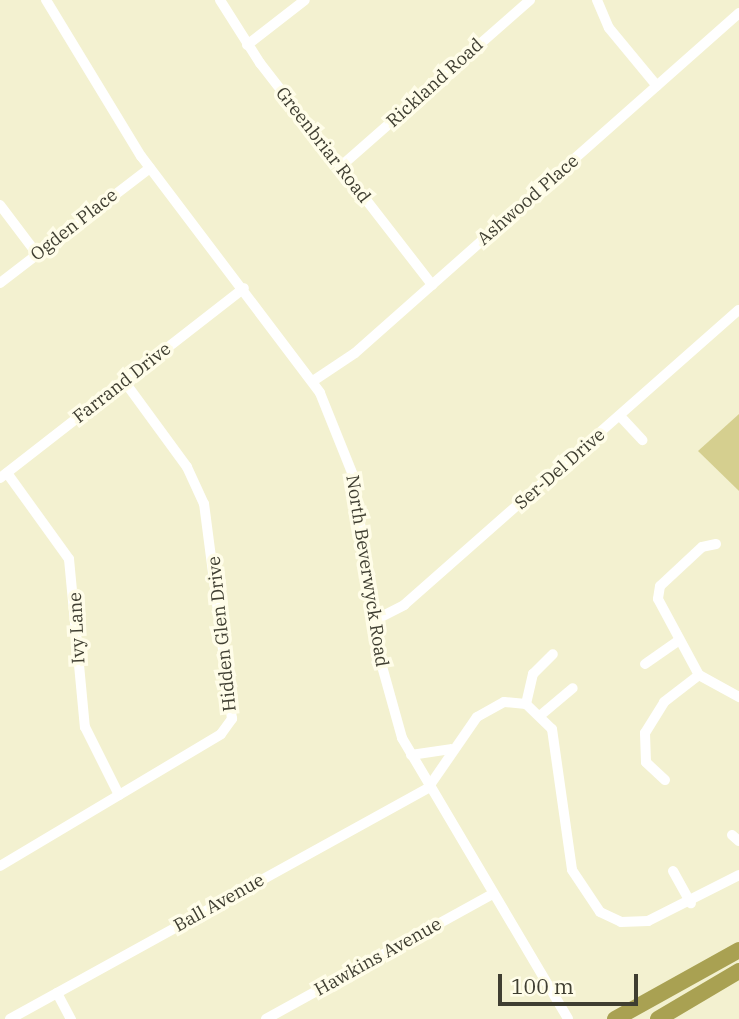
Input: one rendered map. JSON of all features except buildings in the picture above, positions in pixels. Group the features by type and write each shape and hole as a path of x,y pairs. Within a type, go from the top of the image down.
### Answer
{"highway":[{"path":"615,1019 739,950"},
{"path":"658,1019 739,971"}],"street":[{"name":"North Beverwyck Road","path":"46,0 150,167 313,381 353,475 385,684 411,755 491,895 568,1019"},
{"name":"Greenbriar Road","path":"220,0 247,45 432,285"},
{"path":"247,45 305,0"},
{"name":"Rickland Road","path":"340,167 530,0"},
{"path":"597,0 610,28 657,86"},
{"name":"Ashwood Place","path":"313,381 432,285 739,13"},
{"name":"Ogden Place","path":"0,283 150,167"},
{"path":"0,205 37,254"},
{"name":"Farrand Drive","path":"4,475 244,288"},
{"name":"Ser-Del Drive","path":"375,620 404,605 739,310"},
{"name":"Hidden Glen Drive","path":"0,866 221,734 234,713 204,504 187,467 124,381"},
{"path":"620,416 642,440"},
{"name":"Ivy Lane","path":"4,475 69,559 85,727 119,795"},
{"path":"716,544 702,547 660,586 662,615 699,675 739,697"},
{"path":"645,664 678,641"},
{"path":"526,704 533,674 553,654"},
{"path":"665,780 646,762 645,733 656,711 699,675"},
{"path":"542,714 573,688"},
{"path":"428,788 451,749 487,710 510,701 526,704 542,714 555,739 572,870 582,893 600,912 634,923 691,903 739,876"},
{"path":"411,755 451,749"},
{"name":"Ball Avenue","path":"10,1019 428,788"},
{"path":"674,871 691,903"},
{"name":"Hawkins Avenue","path":"266,1019 491,895"},
{"path":"57,993 71,1019"}],"shaded area":[{"path":"739,414 739,491 698,451"}]}
